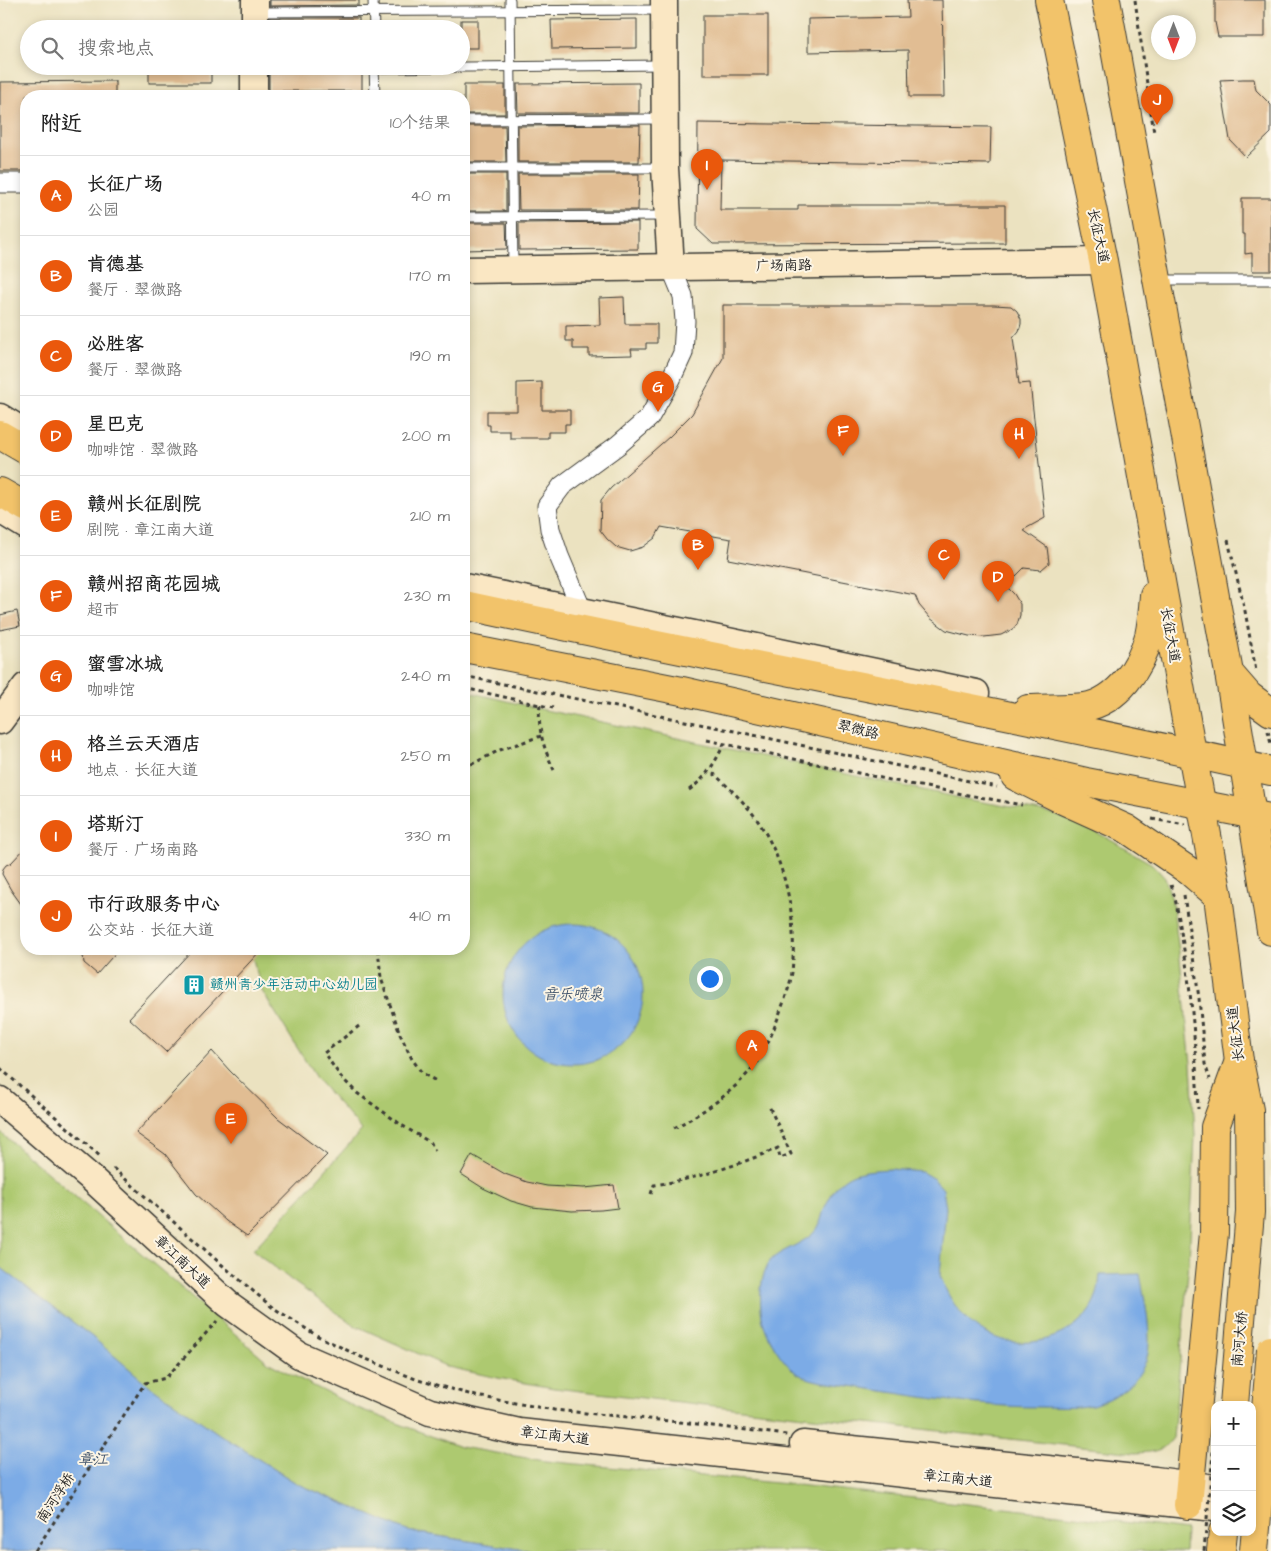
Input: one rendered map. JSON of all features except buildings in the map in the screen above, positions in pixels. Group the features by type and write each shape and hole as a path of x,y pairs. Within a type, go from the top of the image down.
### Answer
{"main road":[{"name":"长征大道","path":"1049,0 1103,261 1218,896 1239,1061 1249,1110 1250,1212 1246,1274"},
{"path":"1106,0 1229,673 1244,765 1262,816 1271,931"},
{"path":"664,5 665,168 671,267"},
{"path":"254,75 254,90"},
{"name":"广场南路","path":"470,270 1103,261"},
{"path":"0,417 20,429"},
{"path":"0,435 20,447"},
{"path":"0,492 20,504"},
{"path":"0,510 20,522"},
{"path":"977,702 1086,706 1107,699 1117,692 1145,649 1152,623 1157,563"},
{"path":"470,589 587,622"},
{"path":"470,607 587,622 977,702 1096,732 1271,771"},
{"name":"翠微路","path":"470,649 682,691 1086,782 1262,816"},
{"path":"1229,673 1249,696 1271,712"},
{"path":"0,720 20,694"},
{"path":"975,756 1065,801 1127,829 1182,866 1218,896"},
{"path":"1221,1551 1208,1518 1215,1127 1210,1109 1239,1061"},
{"name":"章江南大道","path":"0,1083 236,1292 307,1343 435,1396 521,1416 1155,1480 1211,1487"},
{"name":"章江南大道","path":"0,1100 91,1178 228,1304 251,1321 299,1355 430,1412 519,1432 1208,1518"},
{"name":"南河大桥","path":"1234,1401 1246,1274"},
{"path":"1254,1551 1271,1350"},
{"path":"1256,1493 1271,1495"},
{"path":"1256,1513 1271,1515"}],"street":[{"path":"0,183 20,183"},
{"path":"587,622 559,556 550,529 547,506 562,486 618,445 649,418 671,379 683,353 685,321 683,296 671,267"}],"lane":[{"path":"373,0 373,20"},
{"path":"510,0 513,269"},
{"path":"255,14 510,11 664,5"},
{"path":"470,66 665,65"},
{"path":"374,75 375,90"},
{"path":"470,120 665,119"},
{"path":"470,168 665,168"},
{"path":"470,217 668,216"},
{"path":"1158,280 1271,280"}],"path":[{"path":"1135,0 1154,135"},
{"path":"1227,536 1257,674"},
{"path":"470,677 1004,789"},
{"path":"470,689 553,708"},
{"path":"540,705 539,716 543,747 554,770"},
{"path":"470,765 500,750 541,736"},
{"path":"707,740 1027,806"},
{"path":"689,790 699,783 710,770 724,744"},
{"path":"674,1128 711,1107 750,1071 770,1040 788,992 792,972 792,917 784,880 772,846 753,813 710,770"},
{"path":"1148,818 1165,822"},
{"path":"1170,881 1175,895 1185,953 1196,1062 1210,1109"},
{"path":"1183,891 1197,981 1210,1109"},
{"path":"379,955 381,978 403,1041 422,1073 436,1081"},
{"path":"359,1026 324,1053 341,1077 357,1093 403,1126 431,1142 435,1152"},
{"path":"651,1194 654,1186 688,1180 778,1148 780,1158 791,1154 769,1106"},
{"path":"222,1264 272,1307 316,1336 418,1380 476,1396 554,1410 680,1422 789,1436"},
{"name":"南河浮桥","path":"35,1551 146,1382 166,1378 222,1314"},
{"path":"1204,1551 1214,1446"}],"green space":[{"path":"470,692 965,799 1052,814 1084,825 1152,864 1165,878 1172,900 1191,1064 1195,1136 1189,1261 1173,1438 1161,1449 1135,1453 554,1388 448,1367 354,1325 253,1250 362,1130 316,1078 262,991 252,955 470,955"},
{"path":"0,1132 269,1363 355,1407 460,1447 545,1461 797,1485 1186,1530 1185,1551 532,1551 407,1531 296,1483 219,1434 145,1383 91,1336 0,1267"}],"water":[{"name":"音乐喷泉","path":"573,924 587,925 600,929 623,944 638,967 642,980 642,1008 638,1021 623,1044 600,1059 587,1063 573,1064 559,1063 546,1059 523,1044 508,1021 504,1008 503,994 504,980 508,967 523,944 546,929 559,925"},
{"path":"891,1169 922,1172 934,1179 943,1189 946,1208 940,1275 948,1295 960,1312 975,1326 994,1337 1009,1341 1039,1341 1068,1330 1081,1320 1090,1308 1097,1294 1100,1275 1140,1274 1147,1316 1149,1349 1144,1366 1139,1374 1126,1388 1109,1399 1092,1405 1072,1407 1012,1406 931,1398 823,1382 810,1379 795,1372 787,1365 778,1352 763,1323 761,1296 764,1273 774,1257 806,1239 817,1229 831,1195 843,1180 859,1173"},
{"name":"章江","path":"0,1267 91,1336 146,1383 219,1434 296,1483 407,1531 532,1551 0,1551"}],"place":[{"name":"市行政服务中心","path":"1157,125"},
{"name":"塔斯汀","path":"707,190"},
{"name":"蜜雪冰城","path":"658,412"},
{"name":"赣州招商花园城","path":"843,456"},
{"name":"格兰云天酒店","path":"1019,459"},
{"name":"肯德基","path":"698,570"},
{"name":"必胜客","path":"944,580"},
{"name":"星巴克","path":"998,602"},
{"name":"赣州青少年活动中心幼儿园","path":"194,985"},
{"name":"长征广场","path":"752,1071"},
{"name":"赣州长征剧院","path":"231,1144"}]}
